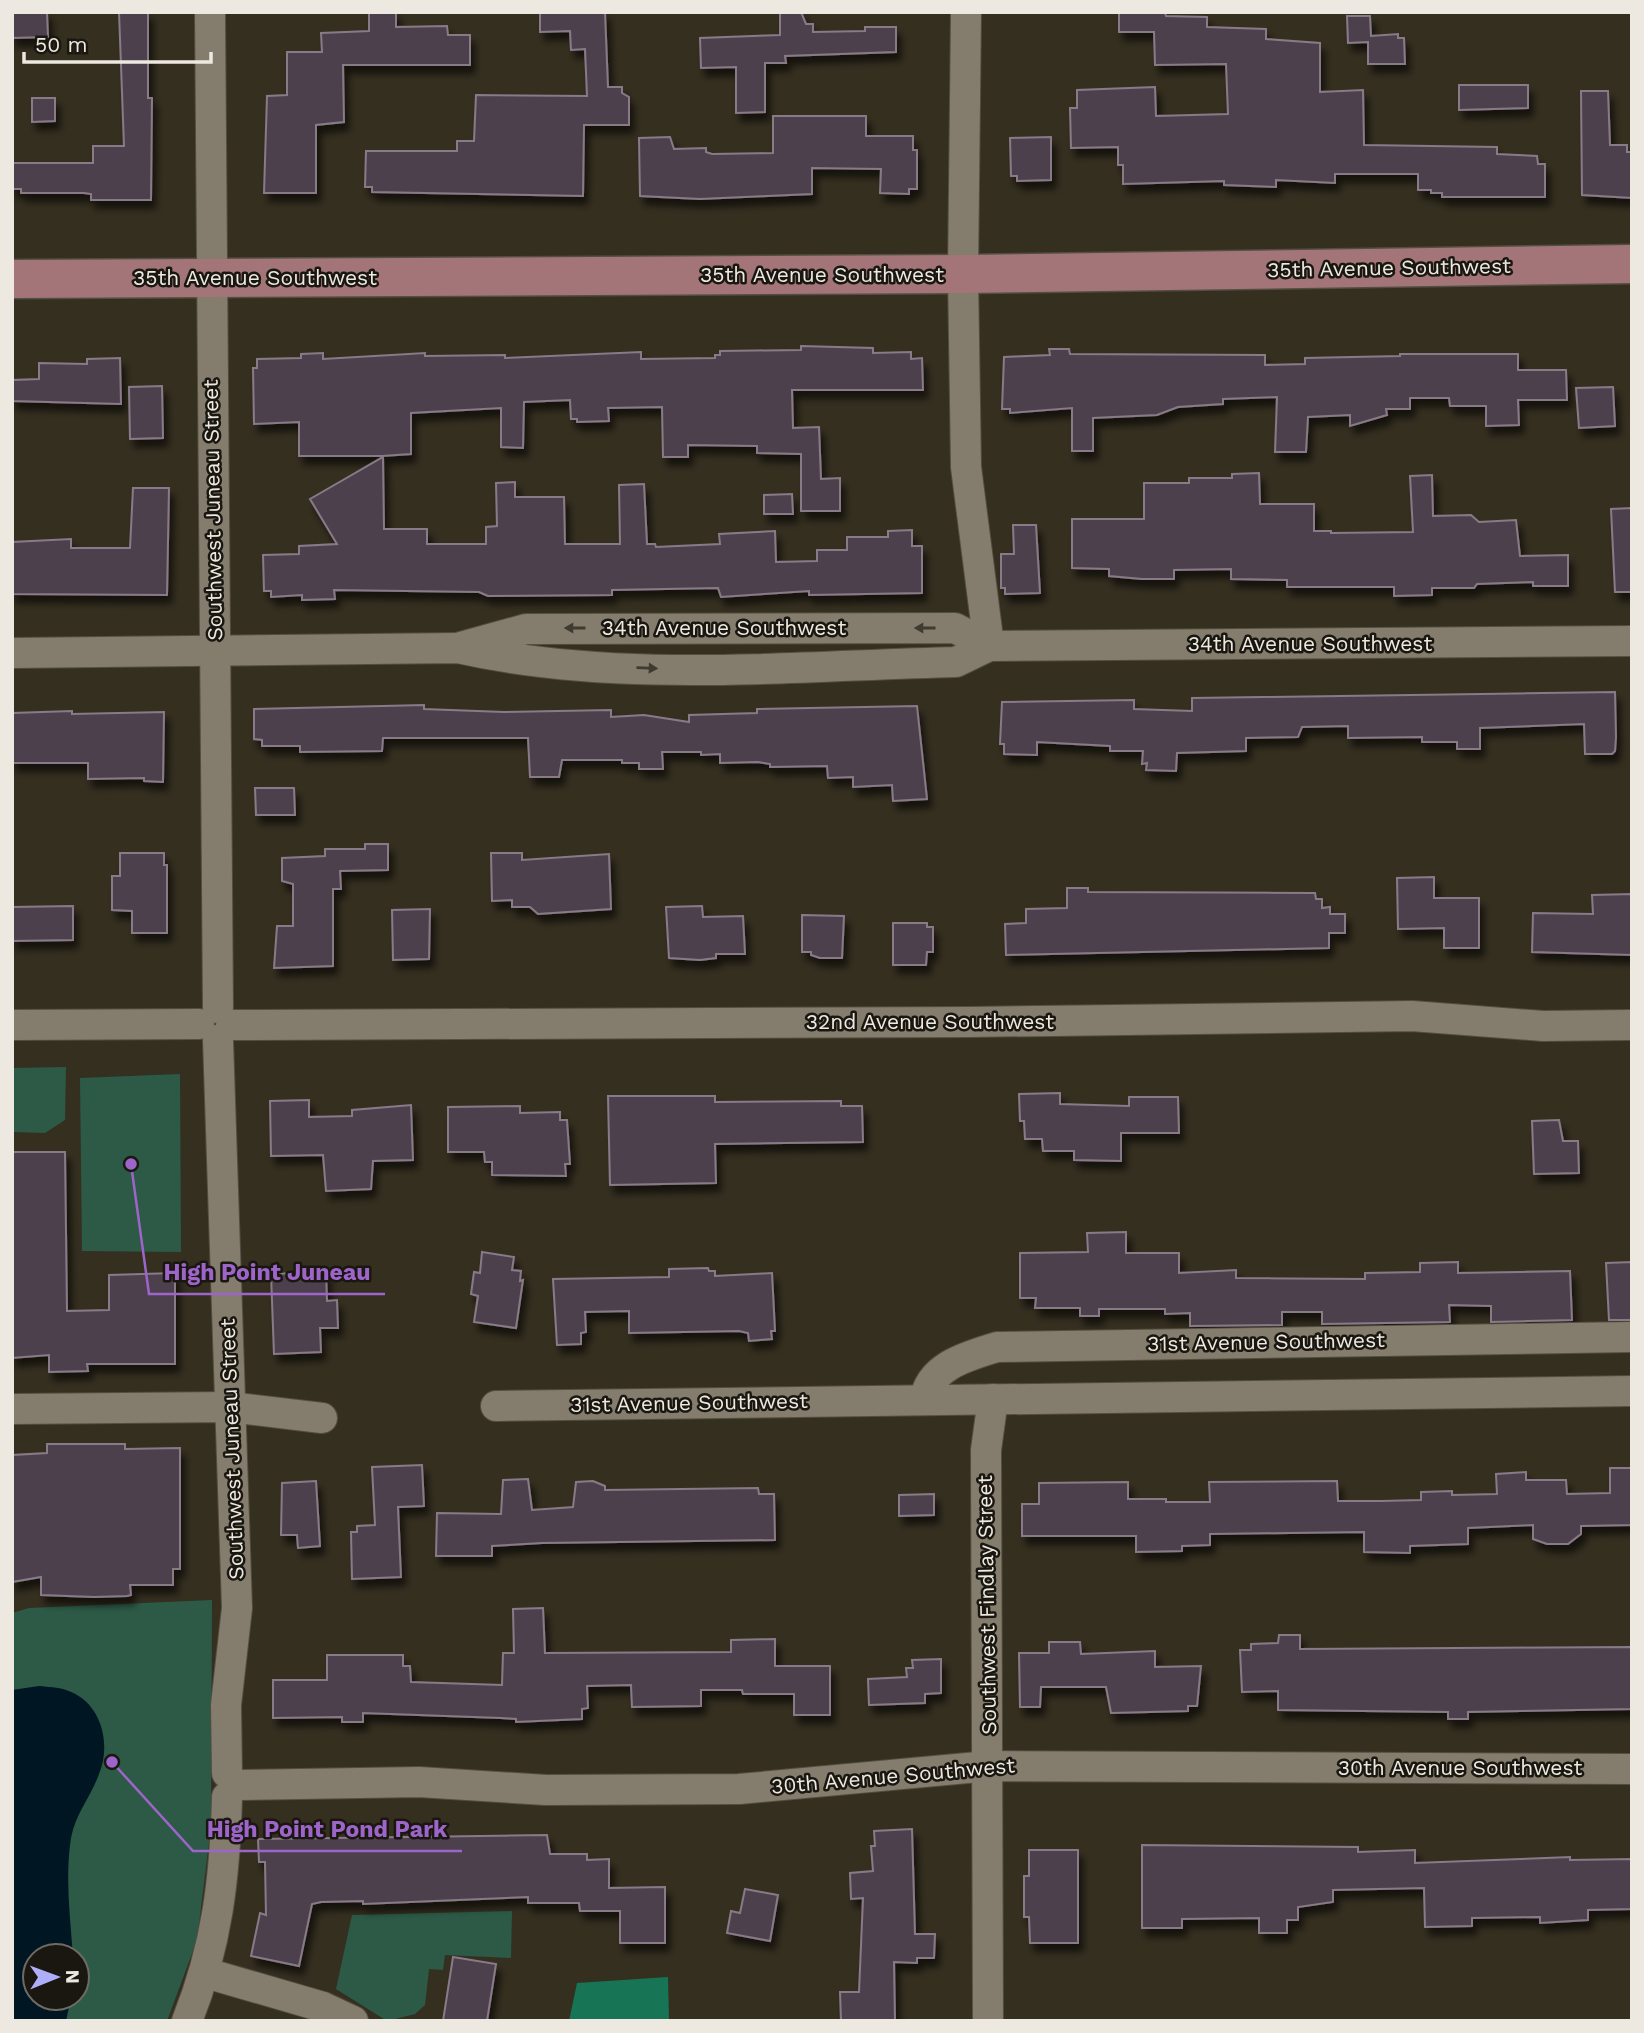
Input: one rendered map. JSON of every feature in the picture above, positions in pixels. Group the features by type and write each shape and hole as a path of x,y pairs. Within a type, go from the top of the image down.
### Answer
{"main road":[{"name":"35th Avenue Southwest","path":"12,279 963,274 1632,264"}],"street":[{"name":"Southwest Juneau Street","path":"187,2021 206,1973 222,1888 231,1785 226,1705 237,1608 229,1407 226,1210 216,1024 209,12"},
{"path":"966,12 963,274 966,467 989,646"},
{"name":"34th Avenue Southwest","path":"458,648 526,629 540,628 955,628 989,646"},
{"name":"34th Avenue Southwest","path":"12,653 458,648 517,661 679,669 956,662 989,646 1632,641"},
{"name":"32nd Avenue Southwest","path":"12,1025 970,1022 1412,1016 1543,1026 1629,1025"},
{"name":"31st Avenue Southwest","path":"925,1400 927,1387 940,1372 968,1356 997,1347 1632,1337"},
{"name":"31st Avenue Southwest","path":"496,1406 1632,1391"},
{"name":"Southwest Findlay Street","path":"988,2021 986,1450 993,1399"},
{"path":"12,1409 229,1407 321,1418"},
{"name":"30th Avenue Southwest","path":"231,1785 419,1782 546,1790 739,1788 989,1766 1632,1769"},
{"path":"206,1973 323,2007 353,2021"}],"green space":[{"path":"66,1067 65,1120 45,1133 12,1132 12,1068"},
{"path":"180,1074 181,1252 82,1251 80,1078"},
{"path":"212,1600 211,1826 197,1940 167,2021 12,2021 12,1613 29,1608"},
{"path":"512,1911 511,1958 445,1955 443,1970 429,1969 425,2005 415,2014 387,2021 336,1989 352,1915"},
{"path":"668,1977 669,2021 569,2021 577,1983"}],"water":[{"path":"39,1686 66,1690 78,1695 95,1713 104,1737 103,1762 76,1820 71,1838 68,1882 72,1942 21,1942 21,2012 68,2012 66,2021 12,2021 12,1690"}],"building":[{"path":"12,12 47,12 48,37 12,38"},
{"path":"119,12 148,12 148,98 152,98 151,200 91,200 91,194 84,193 21,193 21,189 12,189 12,163 93,163 93,146 124,146"},
{"path":"369,12 396,12 396,27 447,26 448,35 470,35 470,65 343,65 344,122 316,125 316,193 264,193 267,96 287,95 287,52 322,52 321,33 369,31"},
{"path":"540,12 605,12 608,87 622,87 622,93 629,97 629,125 584,125 583,196 372,192 372,187 365,187 366,151 457,151 457,141 474,141 476,95 587,96 585,49 571,50 570,31 540,32"},
{"path":"780,12 801,12 806,24 813,24 813,32 865,31 865,27 896,27 896,52 785,56 786,63 765,63 765,112 736,113 736,67 701,68 700,38 780,35"},
{"path":"1119,12 1165,12 1166,16 1207,17 1207,27 1266,29 1266,39 1320,43 1320,92 1363,90 1364,145 1497,147 1497,154 1537,156 1538,164 1545,164 1545,197 1442,197 1442,193 1418,190 1418,174 1335,174 1335,183 1276,180 1276,187 1224,185 1224,181 1123,184 1123,165 1118,165 1118,147 1071,148 1070,108 1077,108 1077,90 1155,87 1156,116 1228,114 1226,64 1155,65 1154,32 1119,32"},
{"path":"1347,16 1370,16 1371,36 1398,34 1398,38 1404,38 1405,64 1368,64 1368,42 1348,43"},
{"path":"1459,85 1528,85 1528,108 1459,110"},
{"path":"1581,91 1608,91 1610,145 1627,145 1627,152 1632,152 1632,198 1582,195"},
{"path":"32,98 55,98 55,121 32,122"},
{"path":"773,116 866,116 866,136 913,136 913,150 917,150 917,189 909,189 909,194 880,193 881,169 812,168 812,194 700,199 640,196 639,138 670,137 674,149 706,148 706,152 712,154 773,153"},
{"path":"1051,137 1051,180 1017,181 1017,176 1011,176 1010,138"},
{"path":"801,346 873,348 873,353 911,352 911,359 922,358 923,390 792,390 793,428 819,427 821,479 840,478 840,511 801,511 801,454 757,453 757,446 688,445 688,457 663,457 662,407 608,408 609,421 577,422 577,419 571,419 570,400 524,402 523,448 501,447 501,408 411,413 411,454 382,456 299,456 299,422 254,424 253,368 257,368 257,359 301,358 301,354 323,353 323,359 425,353 425,356 505,355 505,358 641,352 641,359 715,358 715,355 720,355 720,351 801,350"},
{"path":"1049,349 1069,349 1070,354 1265,355 1265,365 1305,364 1305,358 1400,354 1518,354 1518,370 1566,370 1567,400 1518,400 1519,425 1486,426 1486,406 1450,406 1449,398 1410,398 1410,409 1386,409 1387,415 1350,426 1350,415 1308,417 1306,452 1275,452 1277,397 1223,399 1223,404 1178,407 1157,415 1093,418 1093,451 1072,451 1072,408 1010,413 1010,409 1002,409 1004,357 1050,355"},
{"path":"120,358 121,404 12,401 12,380 39,379 39,363 87,364 87,359"},
{"path":"162,386 163,438 130,439 129,387"},
{"path":"1613,387 1615,426 1579,428 1576,388"},
{"path":"383,457 384,529 427,529 427,544 486,544 486,527 497,526 496,483 515,482 515,497 564,497 565,544 620,544 619,485 644,484 647,544 655,544 656,547 720,544 719,534 775,531 776,562 817,561 817,550 847,550 847,537 888,537 888,531 912,530 912,546 922,546 922,593 809,595 809,591 721,597 718,588 612,590 612,595 488,596 479,592 334,590 335,599 302,600 302,595 271,597 271,591 264,591 263,555 299,554 299,546 337,544 310,499"},
{"path":"1259,473 1260,504 1314,504 1314,531 1331,533 1413,532 1410,476 1432,475 1433,516 1471,515 1479,522 1516,520 1520,556 1568,555 1568,586 1533,586 1533,582 1477,584 1474,588 1432,588 1432,595 1394,596 1394,587 1287,587 1287,580 1231,579 1231,569 1174,570 1174,579 1142,579 1109,576 1109,569 1072,568 1072,519 1144,519 1144,483 1189,483 1189,478 1232,478 1232,474"},
{"path":"133,488 169,488 167,595 12,594 12,542 71,539 71,548 130,548"},
{"path":"792,494 793,514 764,514 764,495"},
{"path":"1632,508 1632,592 1615,592 1611,509"},
{"path":"1013,525 1036,525 1040,593 1005,594 1005,588 1001,588 1001,554 1014,554"},
{"path":"1615,692 1616,737 1615,751 1612,754 1585,754 1584,724 1480,728 1480,749 1457,749 1457,742 1422,742 1422,737 1348,738 1348,726 1302,727 1298,737 1246,738 1246,751 1177,753 1176,771 1146,770 1147,763 1142,764 1143,751 1110,751 1110,746 1037,742 1037,755 1004,754 1004,744 1000,744 1002,702 1134,700 1134,709 1192,711 1192,698"},
{"path":"424,705 424,709 504,712 611,710 611,717 644,715 689,722 689,715 757,713 757,709 917,706 927,799 893,801 892,785 853,787 853,777 828,778 827,766 770,767 770,764 758,762 720,763 720,754 701,755 701,752 662,752 663,769 639,769 639,763 622,763 622,760 562,760 559,777 530,777 528,738 383,738 382,751 300,752 300,746 262,746 262,740 254,739 254,709"},
{"path":"72,711 72,714 164,712 163,782 144,781 144,778 88,779 88,763 12,763 12,713"},
{"path":"255,788 294,788 295,815 256,815"},
{"path":"365,844 388,844 388,870 340,871 341,889 333,889 333,966 274,968 277,926 293,926 293,884 282,881 282,858 325,856 325,849 365,849"},
{"path":"120,853 164,853 164,865 167,865 167,933 132,933 132,911 112,910 112,876 120,876"},
{"path":"491,853 522,853 522,860 609,854 611,909 538,914 530,907 512,907 512,900 492,901"},
{"path":"1434,877 1434,898 1479,898 1479,948 1444,948 1444,928 1398,929 1397,878"},
{"path":"1067,888 1088,888 1088,892 1315,893 1316,899 1322,899 1322,908 1330,907 1330,914 1345,914 1345,933 1329,933 1329,948 1006,955 1005,924 1026,923 1026,909 1067,908"},
{"path":"1632,894 1632,955 1532,952 1533,913 1593,914 1592,895"},
{"path":"73,906 73,940 12,941 12,907"},
{"path":"702,906 703,917 743,916 745,954 716,954 716,958 700,960 669,958 666,907"},
{"path":"430,909 429,959 393,960 392,910"},
{"path":"802,915 844,916 842,958 820,958 811,955 811,952 802,952"},
{"path":"893,923 927,923 927,927 933,927 933,952 927,952 926,965 893,965"},
{"path":"1060,1093 1060,1104 1129,1106 1129,1097 1178,1097 1179,1133 1121,1133 1121,1161 1074,1160 1074,1151 1043,1151 1042,1139 1025,1139 1024,1121 1020,1121 1019,1094"},
{"path":"608,1096 715,1096 715,1102 841,1101 841,1106 862,1106 863,1142 715,1144 716,1183 610,1185"},
{"path":"309,1100 309,1117 352,1116 352,1110 411,1105 413,1160 373,1161 371,1189 326,1191 323,1155 271,1156 270,1101"},
{"path":"520,1106 520,1113 560,1112 560,1120 567,1120 570,1164 565,1164 566,1176 492,1175 492,1162 485,1162 484,1152 448,1152 448,1107"},
{"path":"1559,1120 1563,1141 1578,1141 1579,1173 1534,1174 1532,1121"},
{"path":"12,1152 65,1152 67,1311 109,1310 109,1275 175,1273 175,1364 87,1364 88,1371 49,1372 49,1355 12,1358"},
{"path":"1126,1232 1126,1253 1179,1253 1179,1273 1236,1270 1236,1278 1365,1279 1365,1273 1420,1272 1420,1263 1458,1262 1458,1273 1570,1271 1572,1320 1491,1322 1491,1306 1449,1305 1450,1322 1322,1324 1322,1312 1282,1312 1282,1325 1190,1326 1190,1313 1165,1314 1165,1309 1099,1309 1099,1316 1080,1316 1080,1308 1035,1308 1036,1298 1020,1298 1020,1253 1088,1252 1087,1233"},
{"path":"482,1252 514,1257 512,1270 521,1271 520,1281 523,1280 516,1328 474,1322 478,1296 471,1294 474,1272 480,1273"},
{"path":"1632,1262 1632,1320 1609,1320 1606,1263"},
{"path":"708,1268 709,1271 715,1271 715,1276 772,1273 775,1331 771,1331 772,1339 749,1341 748,1333 739,1331 629,1333 629,1311 585,1312 586,1332 581,1333 581,1344 557,1345 553,1279 669,1277 669,1269"},
{"path":"326,1272 327,1301 337,1300 338,1328 320,1328 321,1352 274,1354 271,1274"},
{"path":"47,1444 125,1444 125,1449 180,1448 180,1569 173,1569 173,1585 130,1585 131,1595 94,1597 41,1595 41,1577 12,1582 12,1455 47,1453"},
{"path":"422,1465 424,1506 398,1507 401,1577 352,1579 351,1532 357,1532 357,1526 375,1525 372,1467"},
{"path":"1610,1468 1632,1468 1632,1525 1581,1526 1581,1534 1568,1544 1547,1544 1533,1539 1533,1525 1468,1528 1468,1544 1410,1546 1410,1553 1364,1552 1364,1532 1210,1534 1210,1545 1182,1546 1182,1551 1136,1552 1136,1536 1022,1536 1022,1504 1039,1504 1039,1483 1128,1482 1128,1499 1210,1502 1209,1482 1337,1481 1338,1501 1421,1500 1421,1492 1452,1491 1452,1495 1497,1494 1496,1474 1526,1472 1526,1480 1566,1480 1567,1494 1610,1493"},
{"path":"528,1479 532,1510 573,1507 576,1482 593,1481 605,1486 605,1490 758,1488 759,1494 774,1494 775,1540 542,1543 492,1546 492,1556 436,1556 437,1513 501,1514 503,1480"},
{"path":"316,1481 320,1546 298,1548 297,1535 281,1535 282,1483"},
{"path":"934,1494 934,1515 899,1516 899,1495"},
{"path":"543,1608 545,1653 731,1652 731,1640 775,1639 775,1666 830,1666 830,1715 794,1715 794,1694 743,1694 742,1690 701,1690 701,1706 632,1707 631,1685 587,1686 588,1708 582,1709 582,1719 516,1722 516,1719 501,1718 363,1713 363,1722 342,1722 342,1717 273,1718 273,1680 327,1680 327,1655 403,1655 403,1666 410,1666 411,1682 502,1685 503,1653 514,1653 513,1609"},
{"path":"1279,1635 1300,1635 1300,1649 1632,1647 1632,1709 1468,1712 1468,1719 1448,1719 1448,1712 1278,1710 1278,1691 1242,1692 1240,1650 1251,1650 1251,1644 1278,1643"},
{"path":"1049,1642 1080,1642 1081,1654 1155,1651 1155,1667 1201,1666 1197,1706 1188,1706 1188,1711 1111,1713 1106,1687 1041,1687 1040,1707 1020,1707 1019,1653 1049,1653"},
{"path":"941,1659 941,1693 925,1694 925,1703 869,1705 868,1679 907,1677 906,1668 913,1668 912,1660"},
{"path":"912,1829 915,1934 935,1934 934,1958 917,1958 917,1963 894,1962 895,2021 841,2021 840,1992 859,1992 863,1898 851,1899 850,1873 873,1871 871,1846 875,1846 874,1831"},
{"path":"547,1835 550,1854 587,1854 587,1860 609,1859 609,1888 665,1887 665,1943 620,1943 620,1911 580,1911 579,1903 528,1903 528,1897 363,1904 363,1901 321,1902 312,1904 299,1966 251,1956 260,1913 266,1915 265,1862 259,1862 258,1839"},
{"path":"1142,1845 1358,1847 1358,1852 1415,1850 1415,1863 1570,1857 1570,1860 1632,1859 1632,1909 1588,1910 1588,1920 1540,1923 1540,1917 1472,1918 1472,1926 1425,1927 1424,1888 1333,1890 1333,1902 1298,1907 1298,1920 1287,1920 1287,1933 1259,1933 1259,1918 1182,1919 1182,1928 1142,1928"},
{"path":"1029,1850 1078,1850 1078,1943 1030,1943 1029,1917 1024,1917 1024,1876 1029,1876"},
{"path":"745,1889 778,1895 770,1941 727,1933 731,1911 740,1913"},
{"path":"453,1957 496,1964 487,2021 443,2021"}],"place":[{"name":"High Point Juneau","path":"131,1164"},
{"name":"High Point Pond Park","path":"112,1762"}]}
